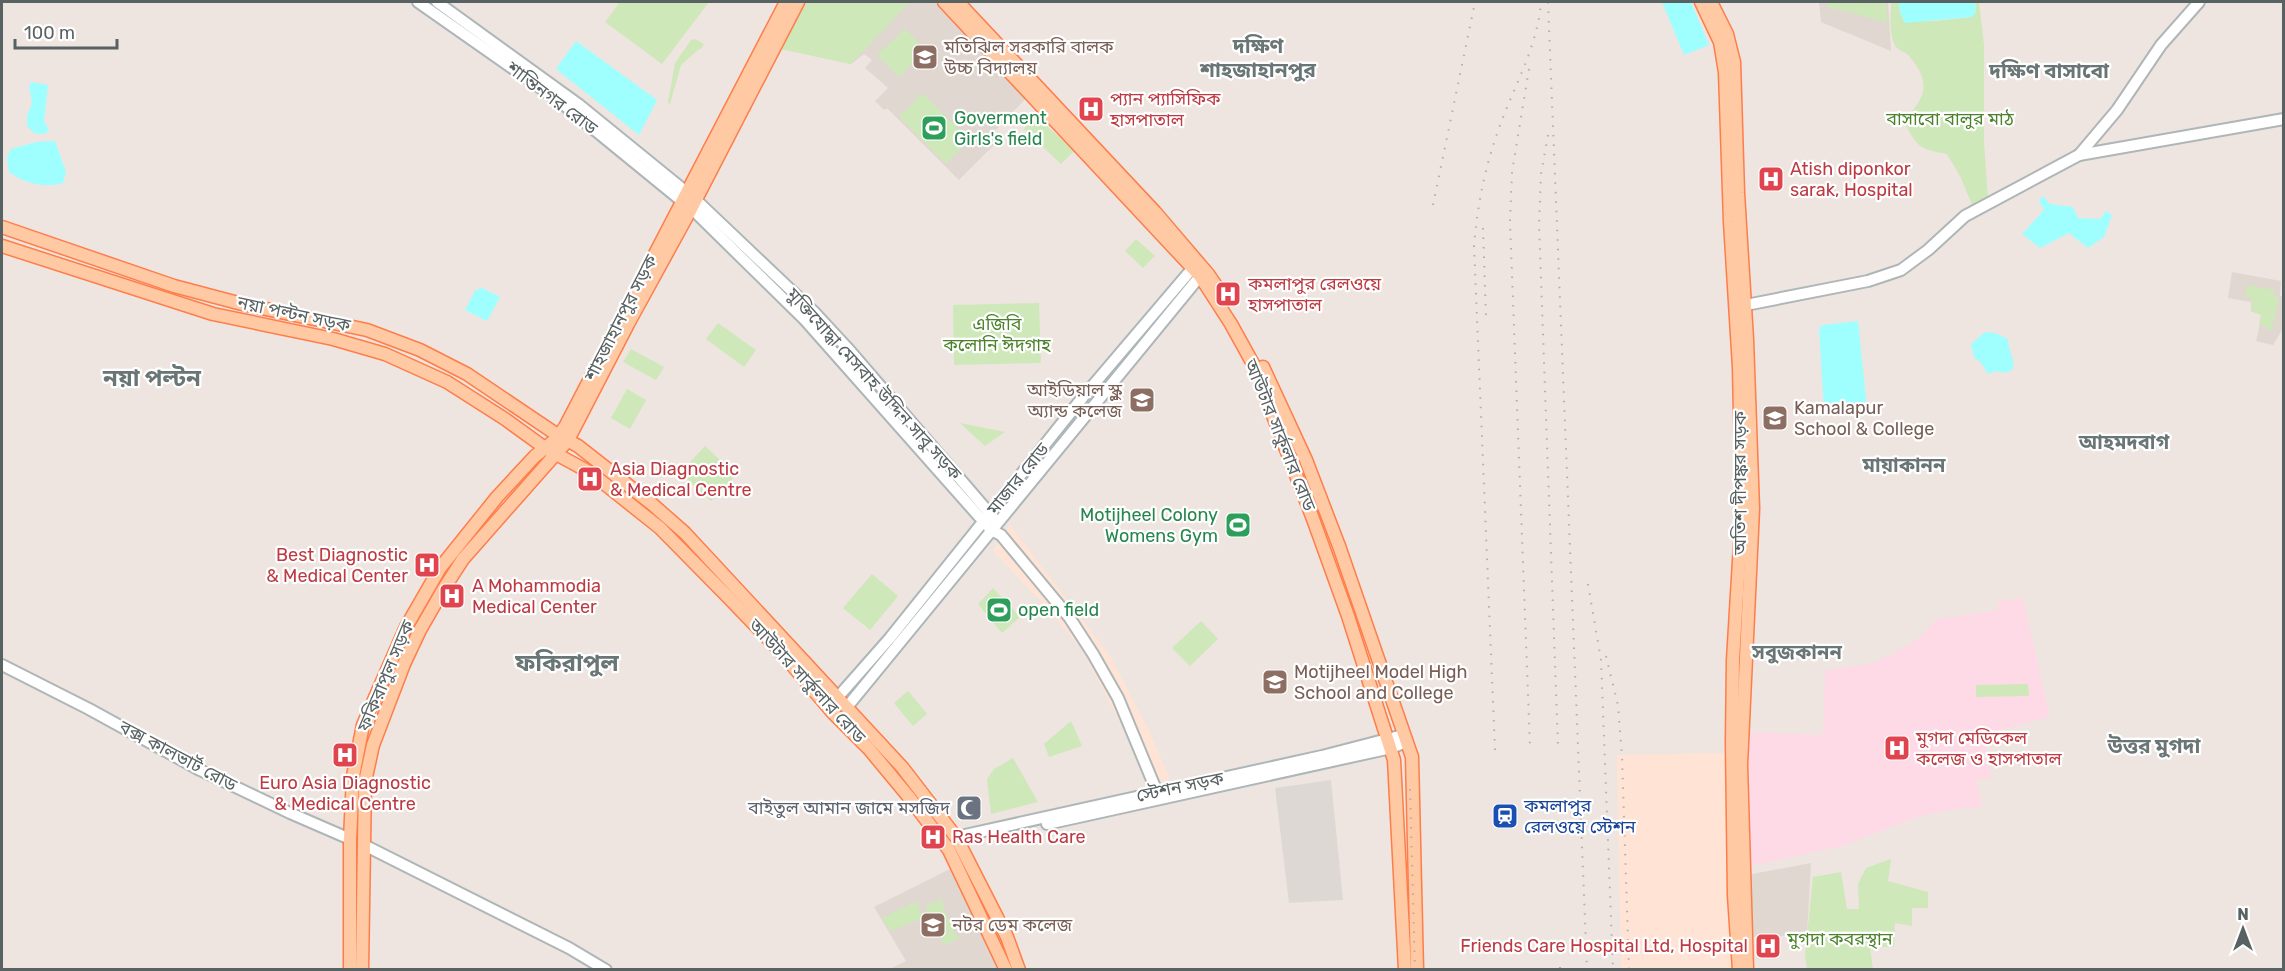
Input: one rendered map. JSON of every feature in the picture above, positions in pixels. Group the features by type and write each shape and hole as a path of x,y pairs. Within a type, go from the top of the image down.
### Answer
{"main road":[{"name":"শান্তিনগর রোড","path":"418,2 526,72"},
{"name":"শান্তিনগর রোড","path":"437,2 575,108 689,200"},
{"path":"689,200 786,2"},
{"path":"689,200 798,2"},
{"name":"আউটার সার্কুলার রোড","path":"944,2 1199,269 1261,378 1265,395 1348,616 1390,744 1396,771 1405,969"},
{"name":"আউটার সার্কুলার রোড","path":"958,2 1155,213 1199,269 1257,353 1306,460 1339,546 1412,757 1417,969"},
{"name":"অতিশ দীপঙ্কর সড়ক","path":"1701,2 1726,48"},
{"name":"অতিশ দীপঙ্কর সড়ক","path":"1711,2 1725,27 1730,222 1740,306 1742,511 1732,686 1739,873 1739,969"},
{"path":"2079,155 2117,110 2161,45 2199,2"},
{"path":"1740,306 1868,281 1901,270 1928,250 1965,216 2079,155 2283,119"},
{"name":"শাহজাহানপুর সড়ক","path":"564,435 628,324 689,200"},
{"name":"মুক্তিযোদ্ধা মেসবাহ উদ্দিন সাবু সড়ক","path":"689,200 814,312 851,352 1068,616 1118,698 1158,796"},
{"name":"নয়া পল্টন সড়ক","path":"2,227 174,286 242,304 346,325 393,339 467,374 564,435"},
{"name":"নয়া পল্টন সড়ক","path":"2,246 148,295 213,314 265,327 333,339 385,354 447,382 505,419 557,458"},
{"name":"মাজার রোড","path":"847,707 1199,269"},
{"name":"আউটার সার্কুলার রোড","path":"564,435 685,532 902,767 953,843 1007,937 1019,969"},
{"name":"ফকিরাপুল সড়ক","path":"350,969 350,839 353,776 363,725 406,627 429,585 453,550 497,496 541,448 564,435"},
{"name":"ফকিরাপুল সড়ক","path":"362,969 365,782 383,715 420,630 442,590 463,559 557,458 564,435"},
{"name":"আউটার সার্কুলার রোড","path":"557,458 591,473 660,528 780,651 827,707 869,749 953,843 1006,969"},
{"name":"মাজার রোড","path":"838,697 992,525"},
{"name":"বক্স কালভার্ট রোড","path":"5,667 89,709 201,770 350,839"},
{"path":"827,707 838,697"},
{"path":"838,717 847,707"},
{"name":"স্টেশন সড়ক","path":"953,843 1404,739"},
{"path":"363,845 569,948 606,969"},
{"name":"অতিশ দীপঙ্কর সড়ক","path":"1739,873 1747,969"}],"shaded area":[{"path":"805,2 934,2 987,53 1027,97 994,132 1000,139 959,180 887,108 884,110 875,101 888,88 865,68 872,60 864,54 851,64 781,49"},
{"path":"1819,2 1888,2 1891,51 1821,22"},
{"path":"2232,272 2281,281 2283,328 2273,345 2256,341 2262,315 2251,311 2251,302 2228,298"},
{"path":"1010,525 1110,656 1150,733 1170,780 1146,785 1131,743 1081,649 1050,611 993,551"},
{"path":"2023,598 2050,717 1984,734 1991,778 1977,780 1982,807 1920,816 1842,846 1751,866 1746,784 1750,732 1823,735 1825,670 1870,664 1919,638 1937,619 1994,611 1999,608 1997,601"},
{"path":"1728,753 1733,969 1621,969 1617,755"},
{"path":"1331,780 1343,900 1289,903 1275,788"},
{"path":"1811,863 1807,935 1748,937 1747,875"},
{"name":"নটর ডেম কলেজ","path":"954,867 1001,969 890,969 906,961 874,907"}],"green space":[{"path":"620,2 709,2 662,64 605,22"},
{"path":"805,2 910,2 851,64 781,49"},
{"path":"1828,2 1886,2 1887,22 1828,7"},
{"name":"বাসাবো বালুর মাঠ","path":"1891,2 1899,2 1903,20 1935,21 1972,17 1975,2 1979,2 1984,45 1984,143 1988,198 1973,207 1960,176 1947,154 1919,145 1903,120 1917,105 1923,90 1923,82 1916,65 1908,55 1898,49 1892,38"},
{"path":"905,29 926,50 899,77 877,55"},
{"path":"695,39 704,44 681,65 670,104 668,103 675,63 691,40"},
{"name":"Goverment Girls's field","path":"922,93 970,140 946,164 899,117"},
{"path":"1036,116 1074,151 1061,164 1024,129"},
{"path":"1136,239 1155,256 1143,268 1125,251"},
{"path":"2247,285 2274,290 2273,294 2279,299 2271,331 2268,327 2259,325 2261,315 2251,311 2252,298 2245,297"},
{"name":"এজিবি কলোনি ঈদগাহ","path":"1039,303 1041,363 954,365 953,305"},
{"path":"718,323 756,350 744,367 706,339"},
{"path":"631,349 664,367 656,380 623,362"},
{"path":"627,389 646,400 630,429 611,418"},
{"path":"960,423 1005,432 985,446"},
{"path":"705,446 736,475 711,501 680,473"},
{"path":"872,574 898,596 870,630 843,608"},
{"name":"open field","path":"993,588 1020,617 1002,633 978,604"},
{"path":"1201,621 1218,639 1190,666 1172,648"},
{"path":"2028,684 2029,696 1976,697 1976,685"},
{"path":"908,691 927,714 913,726 894,703"},
{"path":"1071,721 1082,746 1049,757 1044,744"},
{"path":"1013,758 1038,802 991,814 987,779 994,769"},
{"name":"মুগদা কবরস্থান","path":"1891,859 1888,881 1928,892 1928,908 1912,908 1912,926 1895,923 1894,947 1870,947 1873,969 1807,969 1805,955 1813,877 1841,872 1847,909 1859,909 1858,884 1866,868"},
{"path":"941,899 953,931 960,938 944,945 925,906"},
{"path":"916,901 924,918 890,931 882,918"}],"water":[{"path":"1662,2 1691,2 1709,45 1684,55"},
{"path":"1899,2 1975,2 1976,12 1972,17 1905,23 1900,13"},
{"path":"576,41 657,100 639,135 556,69"},
{"path":"31,82 48,85 44,122 49,129 45,134 34,133 27,126 27,116 32,103 29,86"},
{"path":"55,141 66,172 63,183 35,184 9,172 7,157 11,149 36,142"},
{"path":"2043,196 2050,204 2073,207 2078,218 2100,219 2106,211 2112,215 2104,237 2088,248 2069,233 2040,248 2022,234 2044,210 2039,201"},
{"path":"480,287 500,297 487,321 465,310 476,289 478,291"},
{"path":"1858,321 1867,409 1824,410 1819,328 1823,325"},
{"path":"1985,332 1995,333 2008,339 2013,369 2006,373 1996,371 1988,374 1974,357 1971,344"}],"railway":[{"path":"1433,205 1475,2"},
{"path":"1495,750 1474,246 1480,197 1487,166 1496,136 1536,32 1541,2"},
{"path":"1548,2 1587,970"},
{"path":"1529,69 1512,172 1510,222 1530,747"},
{"path":"1548,135 1541,174 1539,224 1558,746"},
{"path":"1483,228 1486,318"},
{"path":"1588,584 1601,660 1613,970"},
{"path":"1606,656 1618,705 1622,756 1629,970"},
{"path":"1410,789 1415,970"}],"place":[{"name":"মতিঝিল সরকারি বালক উচ্চ বিদ্যালয়","path":"925,57"},
{"name":"প্যান প্যাসিফিক হাসপাতাল","path":"1091,109"},
{"name":"Goverment Girls's field","path":"934,128"},
{"name":"Atish diponkor sarak, Hospital","path":"1771,179"},
{"name":"কমলাপুর রেলওয়ে হাসপাতাল","path":"1228,294"},
{"name":"আইডিয়াল স্কুল অ্যান্ড কলেজ","path":"1142,400"},
{"name":"Kamalapur School & College","path":"1775,418"},
{"name":"Asia Diagnostic & Medical Centre","path":"590,479"},
{"name":"Motijheel Colony Womens Gym","path":"1238,525"},
{"name":"Best Diagnostic & Medical Center","path":"427,565"},
{"name":"A Mohammodia Medical Center","path":"452,596"},
{"name":"open field","path":"999,610"},
{"name":"Motijheel Model High School and College","path":"1275,682"},
{"name":"মুগদা মেডিকেল কলেজ ও হাসপাতাল","path":"1897,748"},
{"name":"Euro Asia Diagnostic & Medical Centre","path":"345,755"},
{"name":"বাইতুল আমান জামে মসজিদ","path":"969,808"},
{"name":"কমলাপুর রেলওয়ে স্টেশন","path":"1505,816"},
{"name":"Ras Health Care","path":"933,837"},
{"name":"নটর ডেম কলেজ","path":"933,925"},
{"name":"Friends Care Hospital Ltd, Hospital","path":"1768,946"}],"district":[{"name":"দক্ষিণ শাহজাহানপুর","path":"1258,57"},
{"name":"দক্ষিণ বাসাবো","path":"2049,70"},
{"name":"নয়া পল্টন","path":"152,378"},
{"name":"আহমদবাগ","path":"2124,442"},
{"name":"মায়াকানন","path":"1904,465"},
{"name":"সবুজকানন","path":"1797,652"},
{"name":"ফকিরাপুল","path":"567,663"},
{"name":"উত্তর মুগদা","path":"2154,745"}]}
